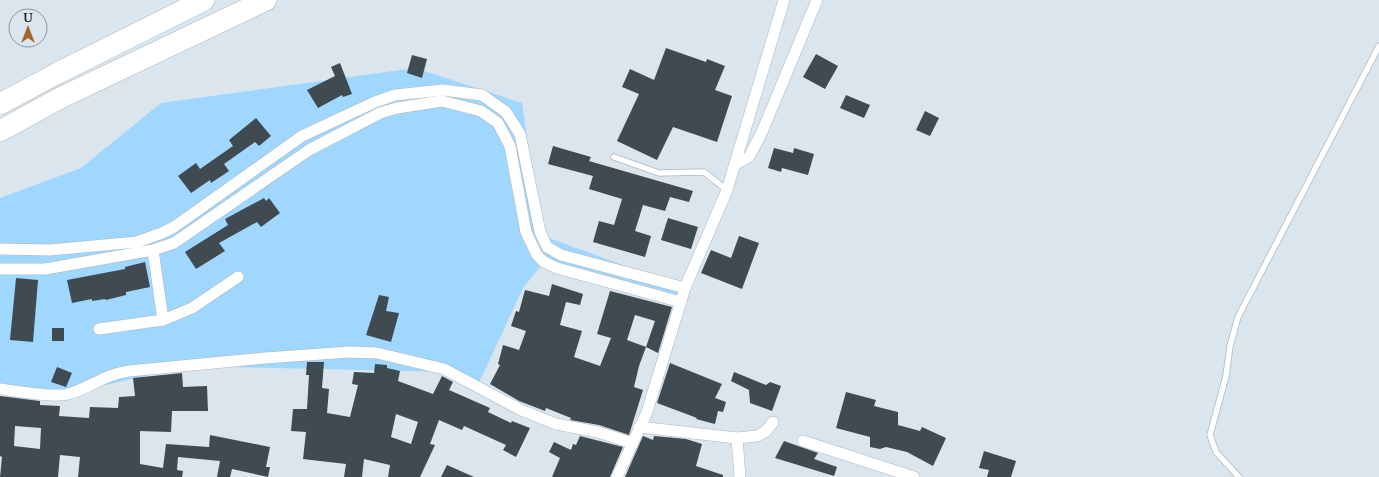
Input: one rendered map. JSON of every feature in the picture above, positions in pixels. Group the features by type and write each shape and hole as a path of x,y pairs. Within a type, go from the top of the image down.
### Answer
{"highway":[{"path":"0,104 56,74 204,0"},
{"path":"0,131 60,98 266,0"}],"street":[{"path":"617,477 647,412 685,288 727,190 784,0"},
{"path":"736,164 749,157 762,132 817,0"},
{"path":"0,249 50,250 138,242 151,238 174,226 302,136 375,102 395,95 443,90 482,95 506,112 520,134 540,232 547,247 561,255 685,288"},
{"path":"0,269 45,268 154,250 174,243 309,150 380,114 397,108 442,102 481,111 498,123 510,146 526,232 537,255 544,262 557,268 681,302"},
{"path":"154,250 163,320"},
{"path":"557,268 561,255"},
{"path":"99,329 163,320 192,308 238,277"},
{"path":"0,389 67,395 105,377 122,372 265,358 350,352 377,353 444,369 521,410 556,424 598,432 632,443"},
{"path":"639,427 737,438 757,436 766,431 773,422"},
{"path":"737,438 740,477"},
{"path":"804,441 914,477"}],"lane":[{"path":"1239,477 1216,452 1210,435 1226,376 1230,346 1238,317 1379,46"},
{"path":"614,157 659,173 704,172 727,190"}],"shaded area":[{"path":"415,68 522,103 541,235 685,288 681,302 544,262 523,288 477,387 450,372 189,366 66,394 0,387 0,198 81,168 161,103"}],"building":[{"path":"666,48 706,62 707,59 725,66 715,90 732,96 717,142 673,127 657,160 617,141 639,94 622,87 630,69 654,80"},
{"path":"816,54 838,66 825,89 803,77"},
{"path":"412,55 427,59 422,78 407,73"},
{"path":"340,63 352,94 343,97 342,95 318,108 307,90 335,76 331,67"},
{"path":"846,95 870,105 864,118 840,108"},
{"path":"925,111 939,118 930,136 916,130"},
{"path":"256,118 271,136 259,146 255,142 224,164 229,171 211,183 210,180 191,193 178,176 196,163 200,169 233,146 229,140"},
{"path":"553,146 591,157 589,161 693,191 689,202 670,197 665,211 643,205 635,231 651,236 645,257 593,242 599,221 614,225 622,199 589,189 593,176 548,164"},
{"path":"774,148 793,153 794,148 814,154 808,175 782,168 781,172 768,168"},
{"path":"264,198 266,201 269,198 280,213 261,227 257,222 219,243 225,251 196,269 185,252 228,225 225,219"},
{"path":"668,218 698,227 691,249 661,240"},
{"path":"739,236 759,243 742,289 701,273 711,250 731,258"},
{"path":"145,262 150,287 126,292 126,295 106,300 92,301 92,299 72,303 67,280 125,269 125,267"},
{"path":"16,278 38,280 33,342 10,340"},
{"path":"552,284 583,294 580,305 566,302 560,325 582,331 574,357 600,366 611,338 597,334 610,291 672,307 658,353 646,347 639,366 634,387 643,390 629,435 599,425 570,420 571,418 546,408 545,411 519,401 490,384 500,365 498,364 503,345 519,350 526,331 511,326 516,311 519,312 525,290 549,296","holes":["635,315 655,321 646,347 627,340"]},
{"path":"379,295 389,297 386,311 399,313 391,342 366,335"},
{"path":"52,328 64,328 64,341 52,341"},
{"path":"307,362 324,362 322,388 329,389 327,413 350,417 358,385 352,384 354,372 374,373 375,364 387,365 387,368 400,371 398,381 433,394 442,376 453,382 449,390 490,408 488,412 511,423 512,421 530,428 516,457 503,450 506,445 464,426 462,430 439,420 430,444 435,445 420,477 388,477 390,465 364,459 362,477 344,477 346,464 303,459 306,432 291,431 293,409 307,409 309,375 306,375","holes":["396,414 418,422 411,444 391,437"]},
{"path":"670,363 722,384 715,398 726,402 723,412 718,411 715,424 696,419 697,418 657,403"},
{"path":"57,367 72,373 66,387 51,382"},
{"path":"734,372 766,385 770,382 781,386 772,411 750,403 749,390 731,381"},
{"path":"182,373 183,387 207,386 208,411 172,411 171,432 140,431 140,464 163,468 166,444 209,447 210,435 270,447 266,467 270,467 268,477 232,469 230,477 217,477 220,461 178,457 177,470 183,471 182,477 78,477 80,457 60,455 58,477 0,477 2,457 0,456 0,396 40,401 40,405 60,406 59,416 89,418 90,407 118,408 119,397 135,396 133,378","holes":["15,426 41,428 40,449 14,446"]},
{"path":"846,392 876,400 874,406 898,412 898,425 920,431 922,427 946,438 933,466 907,452 886,447 880,449 870,447 870,437 836,428"},
{"path":"580,436 623,447 610,477 552,477 560,458 549,452 554,442 571,450 573,444 576,445"},
{"path":"643,436 653,440 654,436 686,439 702,444 696,466 723,475 723,477 625,477"},
{"path":"784,441 818,453 814,459 837,467 834,476 775,458"},
{"path":"984,451 1016,461 1011,477 987,477 989,470 979,468"},
{"path":"447,465 474,477 441,477"}]}
